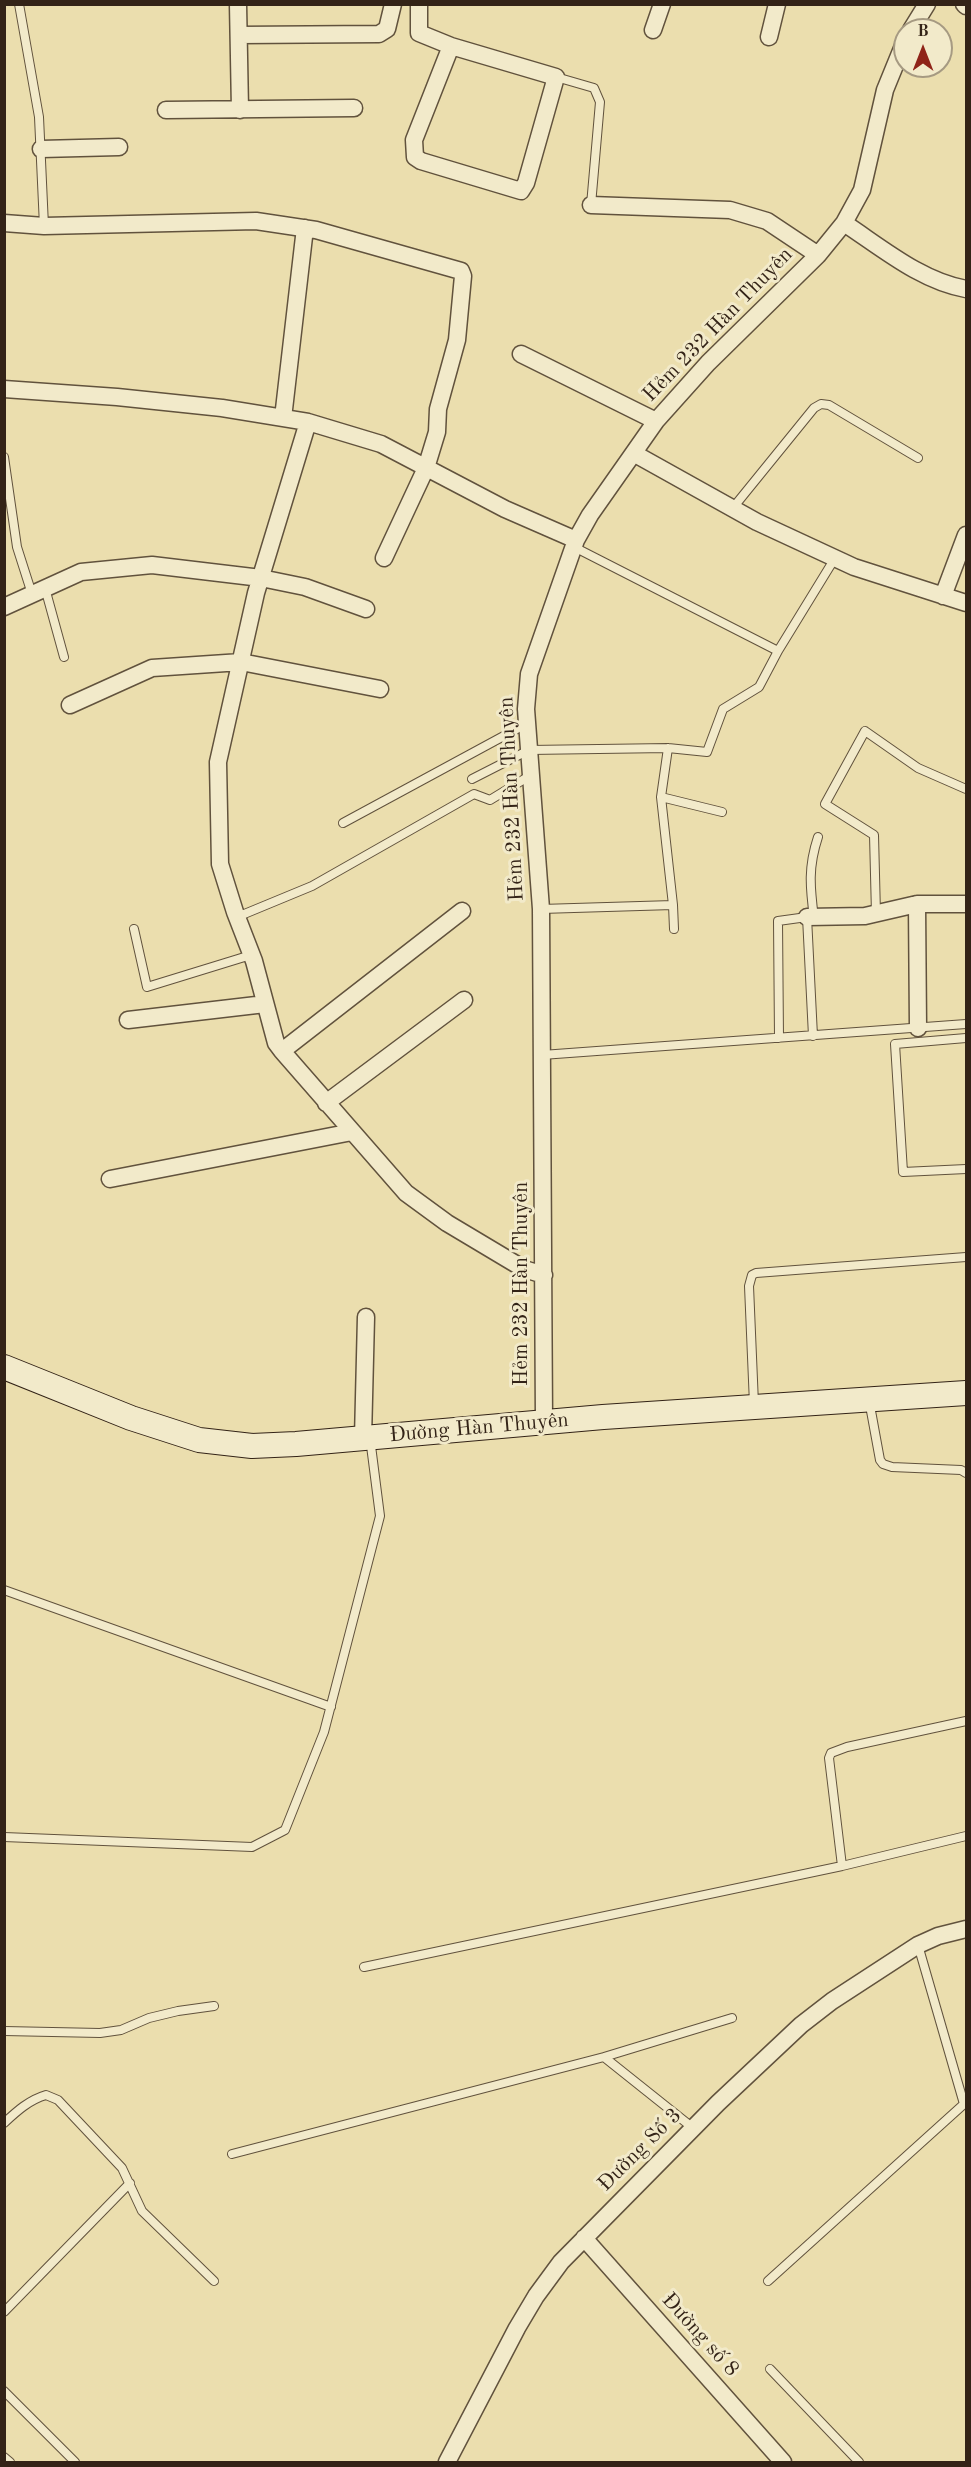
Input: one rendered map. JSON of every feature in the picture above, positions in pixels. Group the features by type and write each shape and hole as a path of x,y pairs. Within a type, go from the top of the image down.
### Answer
{"street":[{"path":"238,4 240,110"},
{"path":"239,35 379,33 387,29 393,4"},
{"path":"419,4 418,33 451,46 556,77 526,183 521,191 421,161 415,157 414,140 451,46"},
{"path":"653,30 662,4"},
{"path":"769,37 777,4"},
{"path":"918,18 927,4"},
{"name":"Hẻm 232 Hàn Thuyên","path":"544,1422 541,909 526,724 529,674 575,544 590,514 635,454 656,421 708,363 818,255 844,223 862,190 885,90 893,70"},
{"path":"166,110 354,108"},
{"path":"40,149 119,147"},
{"path":"591,205 730,210 767,221 818,255"},
{"path":"4,223 44,226 256,221 305,228 461,271 464,276 457,340 438,409 437,432 426,468 384,558"},
{"path":"844,223 915,270 943,284 966,289"},
{"path":"283,418 305,228"},
{"path":"521,354 656,421"},
{"path":"4,389 129,398 308,422 381,444 575,544"},
{"path":"308,422 261,578 218,762 220,864 251,955 276,1043 282,1051 406,1193 447,1223 524,1269 544,1275"},
{"path":"635,454 732,509 854,567 966,603"},
{"path":"943,596 966,535"},
{"path":"4,607 81,572 152,565 261,578 306,587 366,609"},
{"path":"70,705 152,668 241,662 380,689"},
{"path":"917,904 918,1028"},
{"path":"810,918 876,914 917,904 966,904"},
{"path":"282,1051 462,911"},
{"path":"326,1103 464,1000"},
{"path":"128,1020 265,1004"},
{"path":"110,1179 352,1132"},
{"path":"366,1317 367,1438"},
{"name":"Đường Hàn Thuyên","path":"4,1367 131,1418 199,1440 252,1446 544,1422 966,1393"},
{"name":"Đường Số 3","path":"447,2463 536,2296 561,2262 584,2238 693,2128 801,2025 832,2001 918,1945 938,1936 966,1929"},
{"name":"Đường số 8","path":"584,2238 783,2463"}],"lane":[{"path":"19,4 39,117 44,226"},
{"path":"556,77 594,87 600,102 591,205"},
{"path":"732,509 814,408 821,404 829,405 918,458"},
{"path":"4,457 17,547 38,591 64,657"},
{"path":"575,544 778,651"},
{"path":"472,779 528,750 668,747 707,752 723,709 759,687 778,651 835,558"},
{"path":"343,823 526,724"},
{"path":"876,914 873,835 825,804 866,731 918,768 966,789"},
{"path":"668,747 661,797 674,929"},
{"path":"237,917 312,886 474,794 490,800 531,775"},
{"path":"661,797 722,812"},
{"path":"813,1036 809,878 811,857 818,837"},
{"path":"541,909 673,905"},
{"path":"779,1038 778,921 810,918"},
{"path":"134,929 147,987 251,955"},
{"path":"542,1055 966,1024"},
{"path":"966,1038 895,1044 903,1172 966,1168"},
{"path":"754,1407 748,1286 752,1275 966,1257"},
{"path":"868,1400 880,1460 883,1464 892,1467 961,1470 966,1473"},
{"path":"4,1837 252,1847 285,1830 324,1732 380,1516 367,1438"},
{"path":"4,1590 331,1707"},
{"path":"842,1866 831,1753 848,1747 966,1721"},
{"path":"364,1967 842,1866 966,1836"},
{"path":"768,2281 964,2104 918,1945"},
{"path":"4,2031 100,2033 121,2030 149,2018 178,2011 214,2006"},
{"path":"232,2154 604,2057 732,2018"},
{"path":"604,2057 693,2128"},
{"path":"4,2123 22,2106 36,2098 46,2095 58,2100 122,2168 142,2211 214,2281"},
{"path":"4,2312 130,2183"},
{"path":"770,2369 859,2463"},
{"path":"4,2391 75,2463"},
{"path":"4,2457 10,2463"}]}
